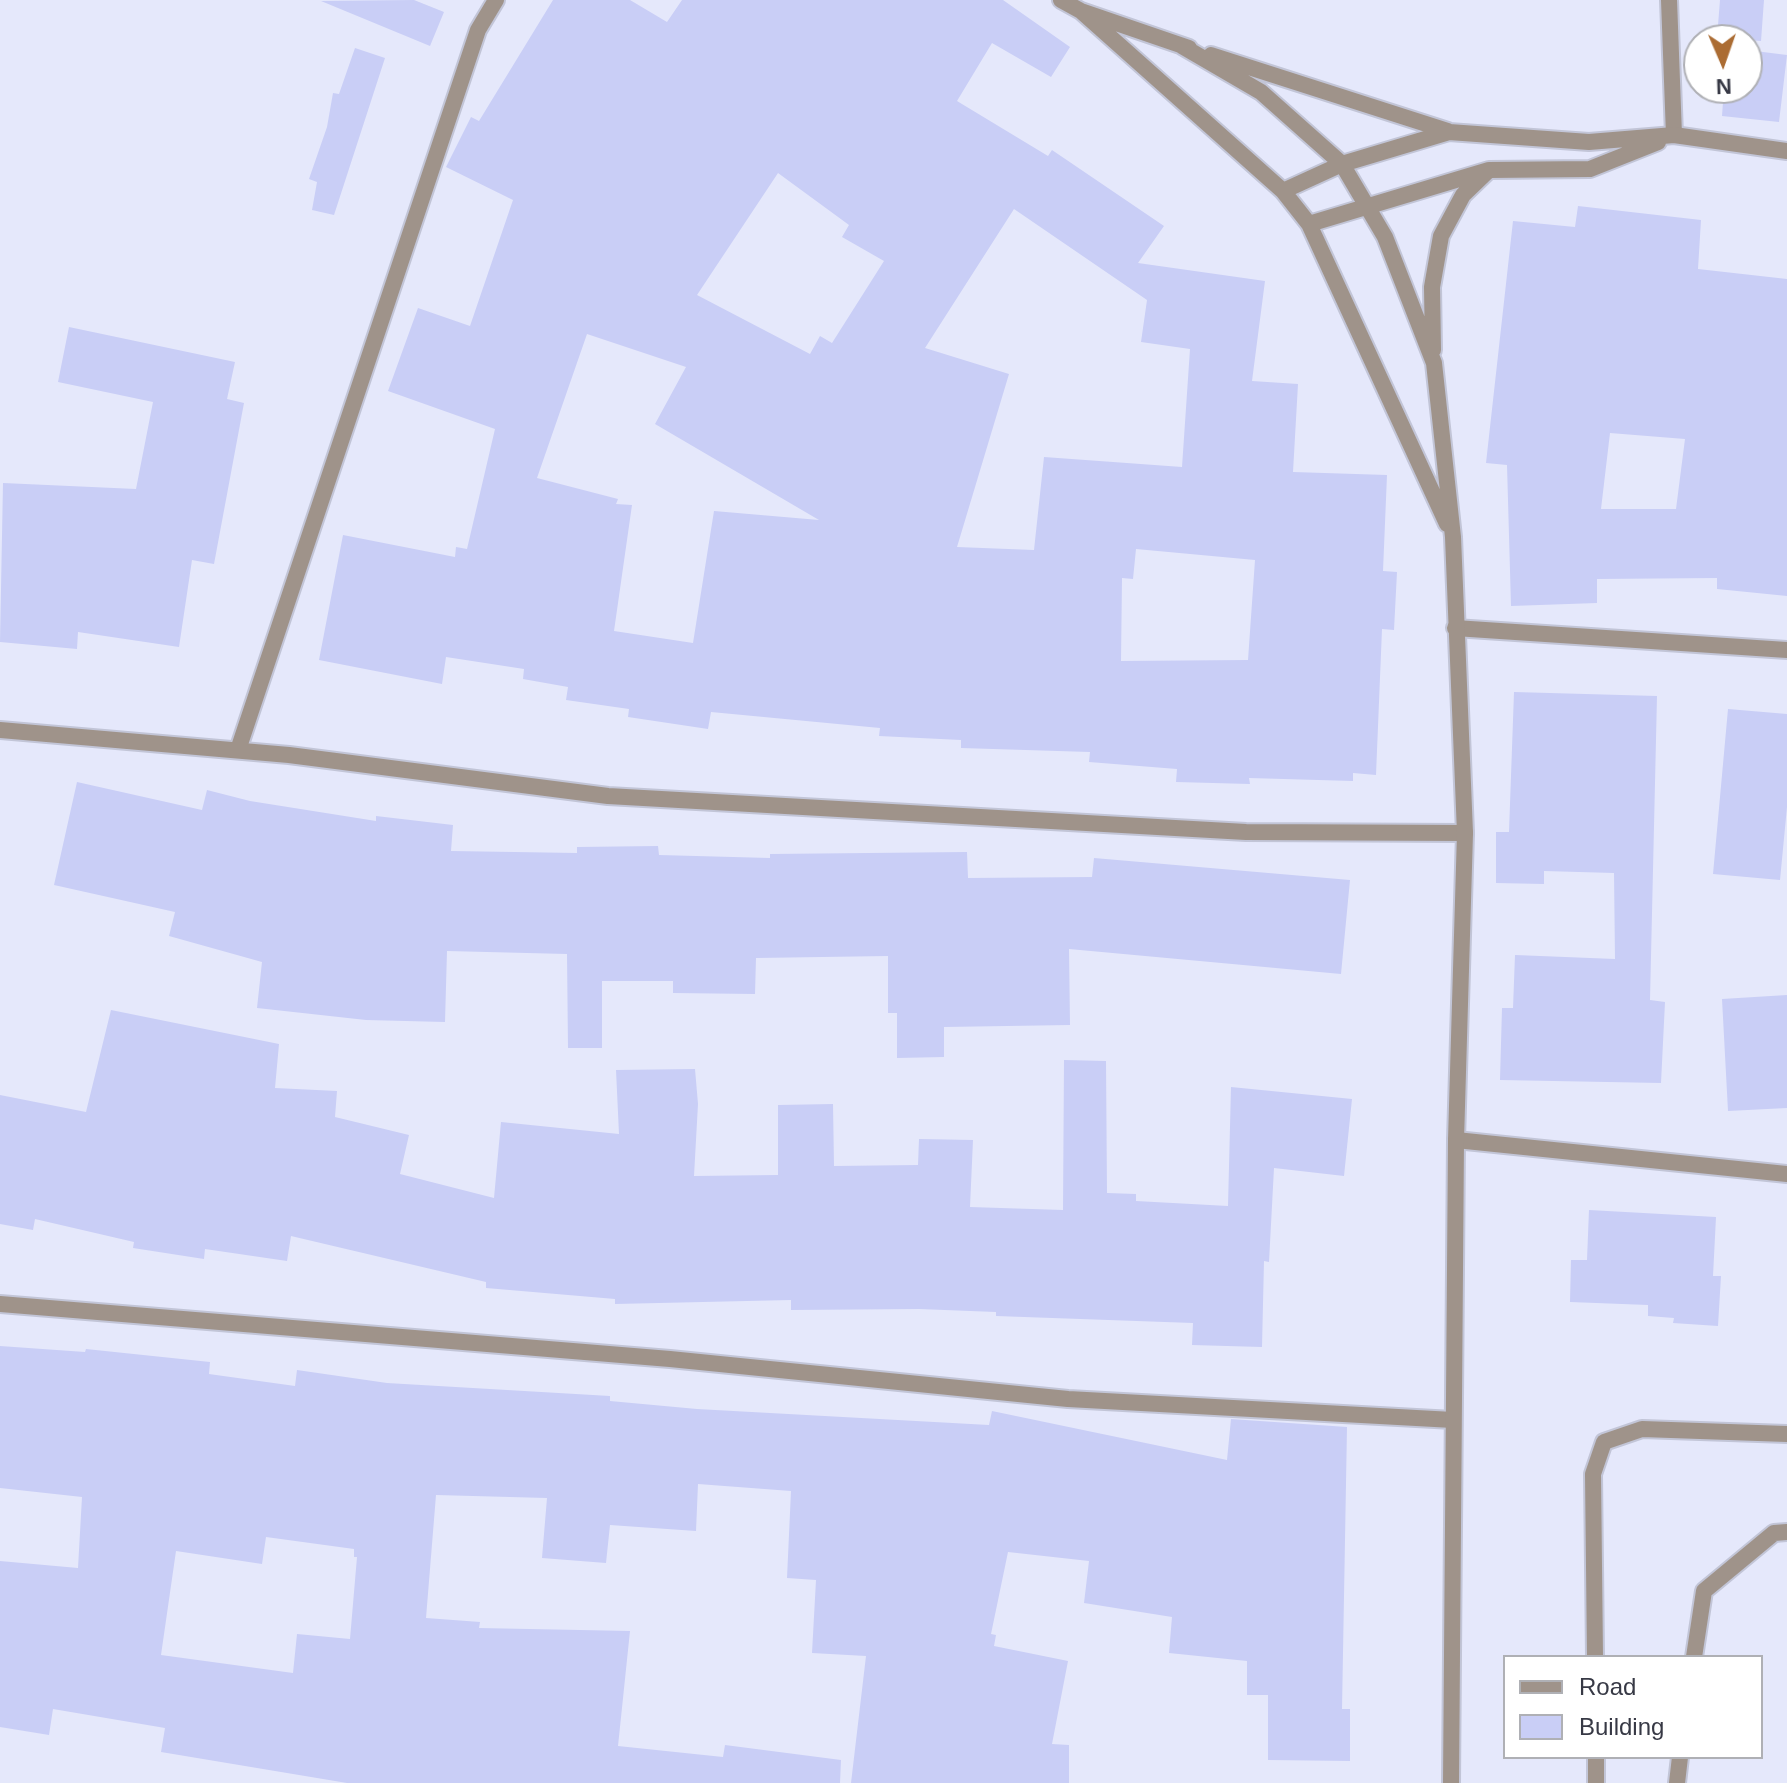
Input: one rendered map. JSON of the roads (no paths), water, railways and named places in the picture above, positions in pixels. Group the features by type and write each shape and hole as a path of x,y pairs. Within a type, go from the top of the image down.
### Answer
{"street":[{"path":"238,750 478,30 496,0"},
{"path":"1061,0 1081,11 1182,46 1449,132 1589,142 1674,135 1787,151"},
{"path":"1669,0 1674,135"},
{"path":"1081,11 1283,191 1309,224 1453,537"},
{"path":"1182,46 1261,92 1342,164 1401,273 1434,363"},
{"path":"1283,191 1342,164 1449,132"},
{"path":"1309,224 1489,170 1590,169 1674,135"},
{"path":"1451,1783 1456,1140 1465,833 1453,537 1434,363 1432,287 1441,236 1463,195 1489,170"},
{"path":"1455,628 1787,650"},
{"path":"0,730 238,750 608,796 1246,832 1465,833"},
{"path":"1456,1140 1787,1174"},
{"path":"0,1304 670,1359 1068,1399 1453,1420"},
{"path":"1595,1655 1593,1474 1604,1442 1642,1429 1787,1434"},
{"path":"1694,1655 1704,1591 1774,1533 1787,1532"},
{"path":"1596,1759 1596,1783"},
{"path":"1677,1783 1680,1759"}]}
